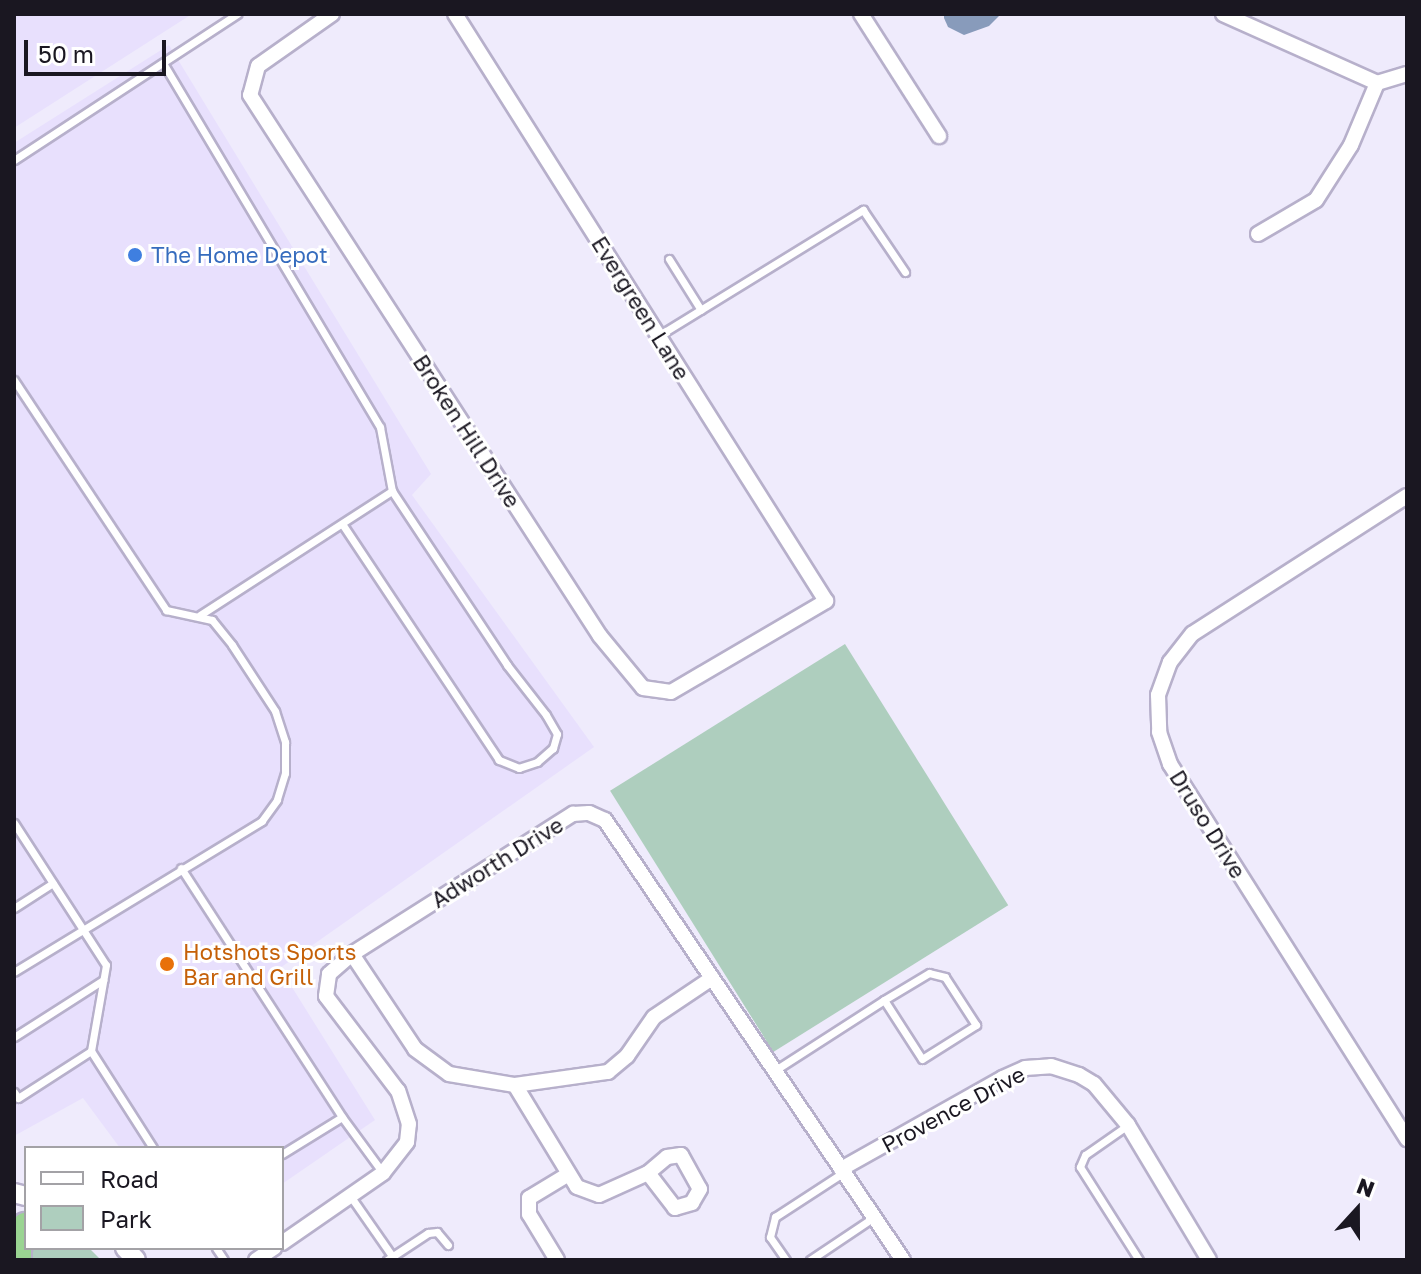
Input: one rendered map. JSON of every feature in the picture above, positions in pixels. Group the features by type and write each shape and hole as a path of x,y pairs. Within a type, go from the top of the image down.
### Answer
{"highway":[{"path":"17,1260 17,1247 24,1231"}],"street":[{"name":"Broken Hill Drive","path":"332,14 258,66 250,95 600,636 643,688 671,692 826,601"},
{"name":"Evergreen Lane","path":"455,14 826,601"},
{"path":"861,14 939,136"},
{"path":"1223,14 1377,83 1407,74"},
{"path":"1258,234 1316,200 1351,145 1377,83"},
{"name":"Druso Drive","path":"1407,496 1192,634 1170,662 1158,695 1159,732 1170,764 1407,1139"},
{"name":"Adworth Drive","path":"284,1242 383,1173 407,1142 409,1124 398,1091 326,996 329,974 352,954 573,814 589,813 605,820 777,1069 903,1260"},
{"path":"352,954 415,1049 449,1074 515,1085 608,1072 627,1056 654,1017 712,978"},
{"name":"Provence Drive","path":"843,1170 1025,1068 1051,1066 1079,1075 1094,1084 1128,1125 1209,1260"},
{"path":"515,1085 577,1187 599,1195 648,1173"},
{"path":"557,1260 529,1214 529,1198 567,1175"}],"lane":[{"path":"14,160 237,14"},
{"path":"163,63 380,427 392,491 557,734 553,748 537,762 519,768 499,760 342,524"},
{"path":"658,336 863,210 905,272"},
{"path":"669,259 701,310"},
{"path":"14,380 105,513 166,610 212,620 275,711 285,742 285,773 277,800 262,821 14,972"},
{"path":"200,615 392,491"},
{"path":"14,823 106,965 91,1051 152,1146"},
{"path":"181,868 342,1117 383,1173"},
{"path":"14,908 53,883"},
{"path":"777,1069 884,1000 929,973 945,977 976,1025 922,1059 884,1000"},
{"path":"14,1037 103,980"},
{"path":"14,1092 18,1098 91,1051"},
{"path":"284,1153 342,1117"},
{"path":"1128,1125 1085,1155 1080,1167 1139,1260"},
{"path":"786,1260 770,1237 775,1217 843,1170"},
{"path":"351,1197 392,1259 428,1233 437,1232 448,1245"},
{"path":"810,1260 874,1217"}],"shaded area":[{"path":"14,14 192,14 14,128"},
{"path":"169,45 431,474 412,495 594,747 280,968 375,1120 284,1183 284,1146 119,1146 83,1098 14,1136 14,143"}],"green space":[{"path":"845,644 1008,905 773,1052 610,791"},
{"path":"33,1250 91,1250 101,1260 31,1260"}],"water":[{"path":"944,14 1001,14 989,26 964,35 948,27 944,18"}],"place":[{"name":"The Home Depot","path":"135,255"},
{"name":"Hotshots Sports Bar and Grill","path":"167,964"}]}
